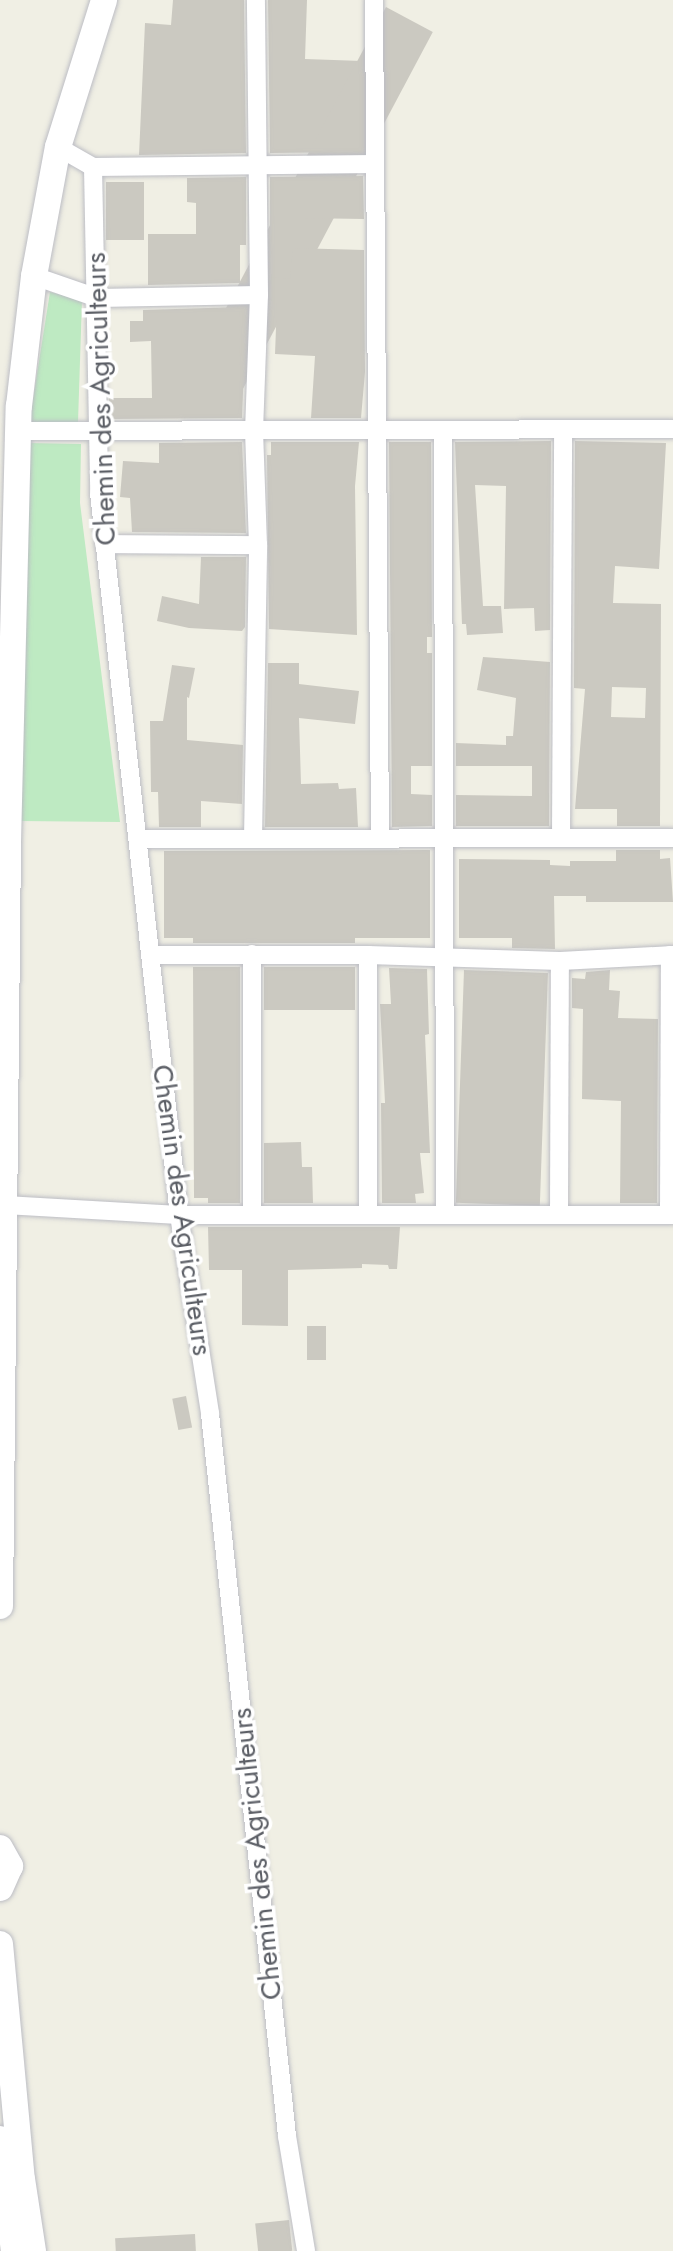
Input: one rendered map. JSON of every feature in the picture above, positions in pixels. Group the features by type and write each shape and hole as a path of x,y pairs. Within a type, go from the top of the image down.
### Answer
{"main road":[{"path":"0,1606 16,372 23,271 49,138 86,0"},
{"path":"16,372 58,147 104,0"},
{"path":"0,480 14,414"},
{"path":"0,1848 10,1866 0,1888"},
{"path":"0,1944 22,2179 33,2251"},
{"path":"0,2139 3,2183 14,2251"}],"street":[{"path":"253,839 258,545 254,431 259,295 256,0"},
{"path":"374,0 380,838"},
{"path":"58,147 93,167 375,164"},
{"name":"Chemin des Agriculteurs","path":"93,167 98,298 99,493 104,544 140,839 179,1215 210,1414 285,2121 306,2251"},
{"path":"34,276 98,298 259,295"},
{"path":"14,414 99,432 673,429"},
{"path":"561,838 563,429"},
{"path":"443,430 445,1214"},
{"path":"104,544 258,545"},
{"path":"140,839 673,838"},
{"path":"252,954 252,1213"},
{"path":"5,1205 179,1215 671,1215 672,955 560,961 444,960 368,955 150,955"},
{"path":"368,955 368,1214"},
{"path":"559,1214 560,961"}],"green space":[{"path":"50,292 82,300 78,422 29,424"},
{"path":"27,443 81,444 80,503 120,822 19,821"}],"building":[{"path":"173,0 244,0 246,153 139,155 145,23 171,25"},
{"path":"268,0 307,0 305,59 362,61 363,152 270,153"},
{"path":"386,7 433,32 240,395 193,370"},
{"path":"363,176 364,219 301,218 301,246 270,246 270,177"},
{"path":"246,177 246,245 240,245 240,283 148,285 148,234 196,234 196,203 187,202 187,178"},
{"path":"106,182 144,182 144,240 106,240"},
{"path":"293,248 364,250 365,372 361,418 311,418 315,356 275,354 277,302 271,302 271,277 290,279"},
{"path":"240,307 239,367 244,368 242,418 110,419 109,398 152,398 151,341 130,342 130,321 143,321 143,310"},
{"path":"551,441 550,630 535,631 534,608 504,609 506,486 475,485 483,606 501,606 503,633 467,635 466,624 462,624 455,442"},
{"path":"575,441 666,443 659,569 615,566 613,603 661,604 660,826 617,826 617,809 575,809 585,689 574,688","holes":["612,687 646,688 645,718 611,717"]},
{"path":"242,442 246,533 132,532 130,498 120,497 123,461 159,463 159,443"},
{"path":"271,442 359,442 355,486 357,635 269,629 267,455 271,455"},
{"path":"389,442 431,442 432,637 427,637 427,653 432,653 432,766 411,766 411,794 432,795 432,826 392,827"},
{"path":"201,557 246,557 245,627 242,631 189,628 157,621 162,596 199,604"},
{"path":"483,657 550,662 549,826 456,826 456,795 532,796 532,766 456,766 456,743 506,745 506,736 513,736 516,698 477,690"},
{"path":"268,663 299,663 299,684 359,691 355,724 299,718 301,784 338,783 339,789 356,788 358,827 265,827"},
{"path":"172,665 195,668 187,697 187,740 243,745 242,804 201,801 201,827 159,827 158,792 151,792 150,721 163,721"},
{"path":"430,850 430,938 355,938 355,943 193,943 193,938 164,938 164,851"},
{"path":"616,850 660,850 660,859 670,858 673,902 586,902 586,896 554,896 555,949 512,948 512,938 459,938 459,859 550,860 550,865 570,866 570,861 616,861"},
{"path":"193,967 240,967 240,1203 208,1203 208,1198 194,1198"},
{"path":"264,967 355,967 355,1010 264,1010"},
{"path":"389,968 427,969 429,1034 425,1035 430,1153 420,1153 424,1193 415,1194 416,1203 382,1203 381,1103 385,1103 380,1004 391,1004"},
{"path":"464,970 548,973 540,1206 456,1203"},
{"path":"610,970 609,990 620,991 618,1018 658,1019 657,1203 620,1203 621,1101 582,1099 583,1009 572,1008 572,978 585,979 586,972"},
{"path":"301,1142 302,1167 312,1167 313,1203 264,1203 264,1143"},
{"path":"208,1227 400,1227 397,1269 389,1269 388,1265 362,1264 362,1268 288,1270 288,1326 242,1325 242,1270 209,1270"},
{"path":"307,1326 326,1326 326,1360 307,1360"},
{"path":"186,1396 192,1427 178,1430 172,1399"},
{"path":"289,2220 292,2251 258,2251 255,2224"},
{"path":"195,2234 196,2251 116,2251 115,2238"}]}
